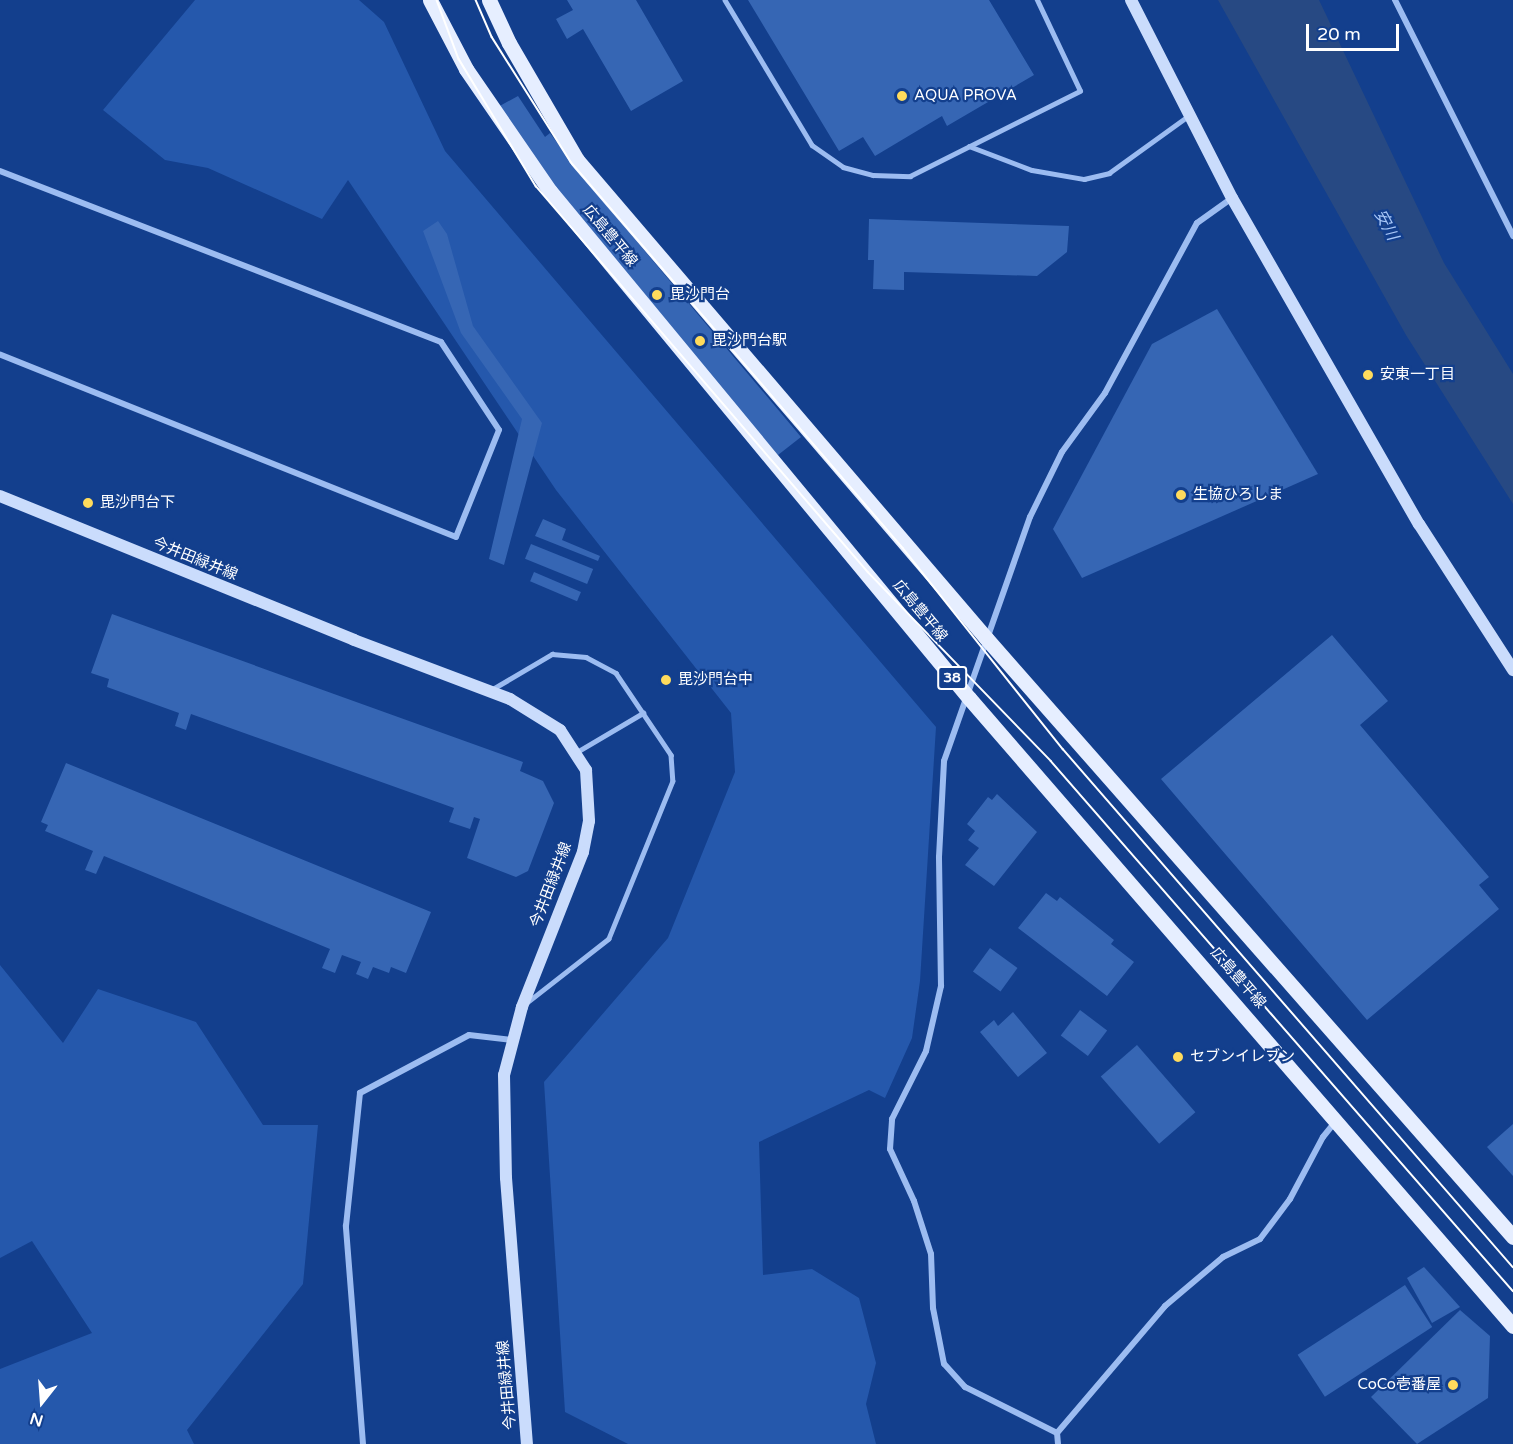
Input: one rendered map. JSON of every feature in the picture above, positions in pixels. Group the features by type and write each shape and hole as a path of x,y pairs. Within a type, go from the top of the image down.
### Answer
{"main road":[{"name":"広島豊平線","path":"430,0 466,69 550,191 969,699 1337,1119 1513,1326"},
{"name":"広島豊平線","path":"489,0 577,160 986,638 1513,1237"},
{"path":"1131,0 1232,198 1419,524 1513,670"},
{"name":"今井田緑井線","path":"0,496 510,699 560,730 586,770 589,821 585,842 522,1007 504,1075 506,1178 527,1444"}],"street":[{"path":"1395,0 1513,236"},
{"path":"0,171 441,342 499,430 456,537 0,355"},
{"path":"1057,1432 965,1387 944,1364 933,1308 931,1254 914,1201 890,1149 892,1119 926,1051 941,987 939,857 944,761 969,699 986,638 1030,517 1062,452 1105,393 1197,223 1232,198"},
{"path":"363,1444 346,1226 360,1094 469,1035 513,1040"},
{"path":"1058,1444 1057,1432 1165,1306 1223,1257 1260,1239 1290,1199 1323,1137 1337,1119"}],"lane":[{"path":"725,0 812,145 843,166 873,175 910,176 1080,91 1037,0"},
{"path":"969,146 1032,170 1084,179 1109,172 1190,115"},
{"path":"489,691 552,654 586,657 616,673 671,755 673,781 609,939 522,1007"},
{"path":"575,753 643,713"}],"shaded area":[{"path":"195,0 359,0 384,22 445,151 936,727 920,981 912,1038 885,1098 869,1090 759,1142 763,1275 812,1269 859,1298 876,1363 866,1404 876,1444 628,1444 565,1412 544,1082 668,938 735,772 731,713 556,490 348,180 322,219 208,168 165,160 103,110"},
{"path":"0,965 63,1043 98,989 196,1022 263,1125 318,1125 303,1284 187,1430 194,1444 0,1444 0,1369 92,1333 32,1241 0,1258"}],"water":[{"name":"安川","path":"1218,0 1319,0 1444,263 1513,374 1513,504 1406,335"}],"building":[{"path":"567,0 636,0 683,81 631,111 583,29 567,39 556,19 573,10"},
{"name":"AQUA PROVA","path":"748,0 989,0 1034,75 947,126 942,116 875,156 863,137 839,151"},
{"name":"毘沙門台駅","path":"518,96 545,137 550,133 580,174 801,437 778,455 595,246 496,108"},
{"path":"869,219 1069,226 1067,252 1037,276 904,272 904,290 873,289 874,260 868,260"},
{"path":"438,221 447,234 473,326 542,423 504,565 489,559 522,419 461,333 423,231"},
{"path":"1217,309 1318,474 1082,578 1053,529 1152,344"},
{"path":"543,519 566,529 562,540 600,556 598,561 535,536"},
{"path":"531,544 593,569 587,584 525,559"},
{"path":"534,572 581,592 577,601 530,581"},
{"path":"112,614 523,762 520,771 543,781 554,803 528,871 516,877 467,858 480,819 474,817 470,829 449,822 454,808 191,714 186,730 175,726 179,713 107,687 109,679 91,673"},
{"path":"1332,635 1388,701 1360,725 1489,877 1479,885 1499,909 1367,1020 1161,779"},
{"path":"66,763 431,912 406,973 391,967 389,973 373,967 368,979 356,974 361,962 342,955 335,973 322,968 330,949 104,856 96,874 85,870 93,851 45,831 48,825 41,822"},
{"path":"997,794 1037,832 994,886 965,865 979,848 968,840 975,831 967,824 988,797 992,800"},
{"path":"1046,893 1057,901 1060,897 1114,940 1111,944 1134,962 1107,996 1018,928"},
{"path":"990,948 1018,968 1000,991 973,971"},
{"path":"1080,1010 1107,1030 1088,1056 1061,1036"},
{"path":"1013,1012 1047,1053 1018,1077 980,1032 994,1020 998,1026"},
{"path":"1137,1045 1195,1112 1159,1144 1101,1076"},
{"path":"1513,1124 1513,1176 1487,1147"},
{"path":"1424,1267 1460,1307 1432,1323 1407,1278"},
{"path":"1405,1285 1432,1327 1325,1397 1298,1355"},
{"path":"1460,1310 1490,1336 1488,1398 1417,1444 1371,1397"}],"tram line":[{"path":"437,0 459,59 536,186 868,572 1051,761 1513,1291"},
{"path":"476,0 492,37 571,162 903,548 1063,749 1513,1267"}],"place":[{"name":"AQUA PROVA","path":"902,96"},
{"name":"毘沙門台","path":"657,295"},
{"name":"毘沙門台駅","path":"700,341"},
{"name":"安東一丁目","path":"1368,375"},
{"name":"生協ひろしま","path":"1181,495"},
{"name":"毘沙門台下","path":"88,503"},
{"name":"毘沙門台中","path":"666,680"},
{"name":"セブンイレブン","path":"1178,1057"},
{"name":"CoCo壱番屋","path":"1453,1385"}]}
